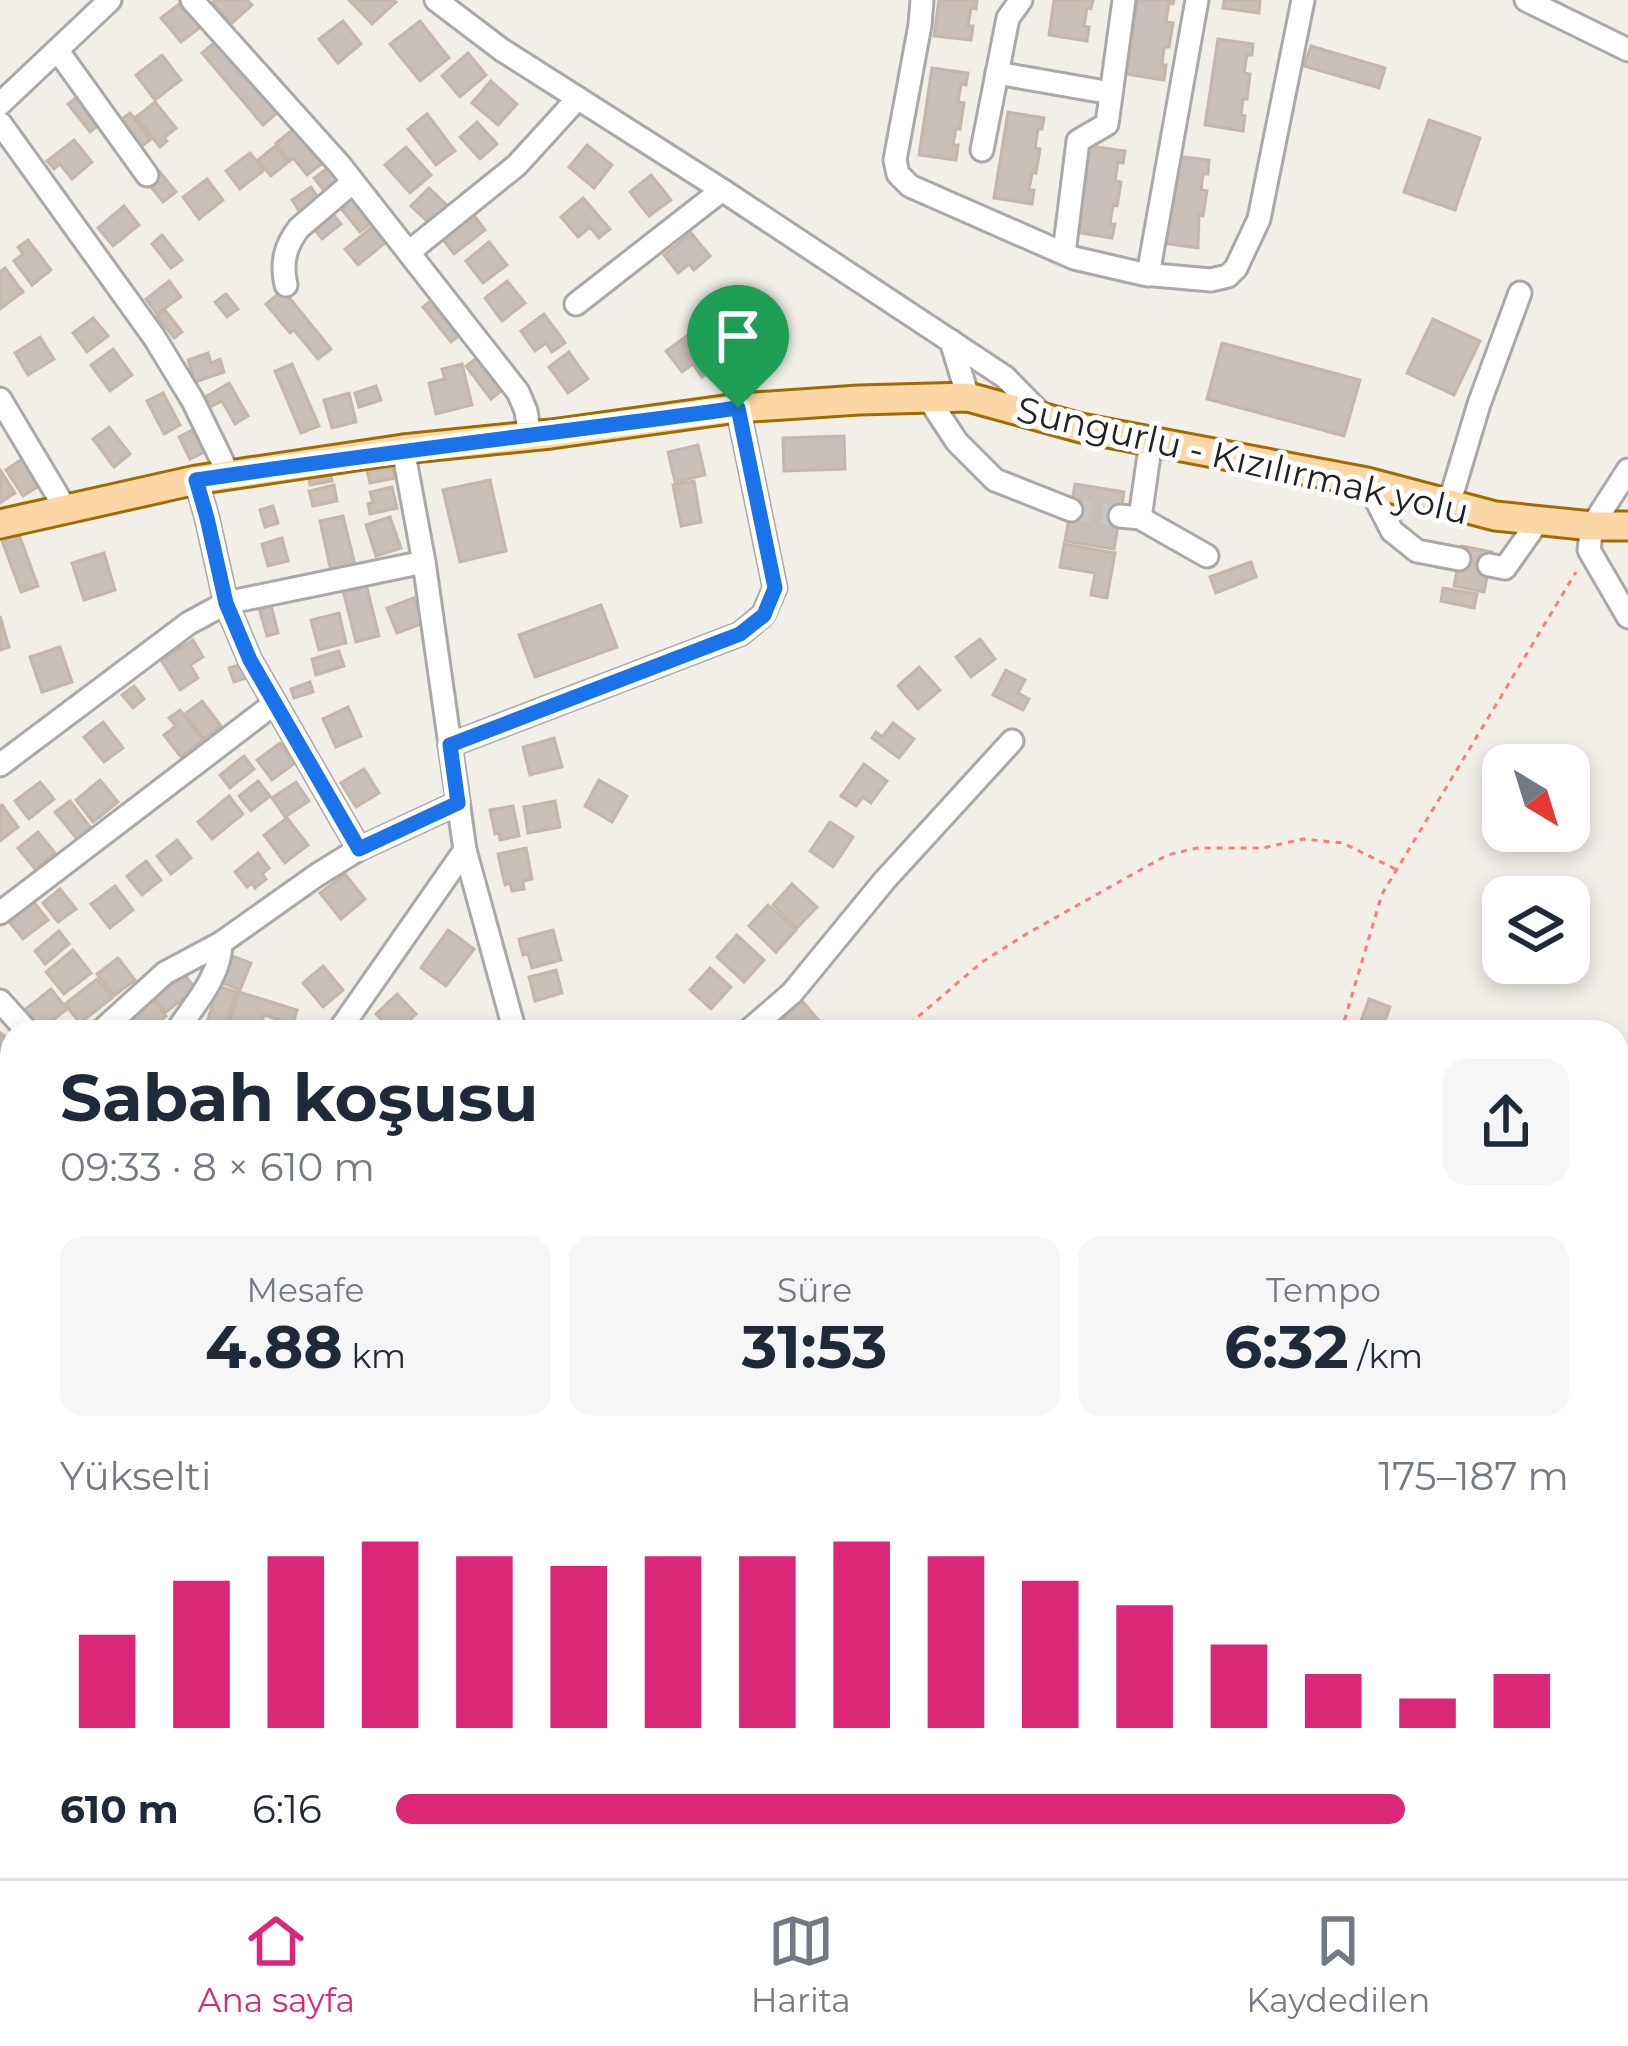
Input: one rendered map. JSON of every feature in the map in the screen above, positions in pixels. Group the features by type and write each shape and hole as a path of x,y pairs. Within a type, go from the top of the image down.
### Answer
{"main road":[{"name":"Sungurlu - Kızılırmak yolu","path":"0,524 196,480 403,449 738,408 968,397 1081,428 1367,482 1495,516 1539,520 1591,538 1628,526"}],"street":[{"path":"0,104 110,0"},
{"path":"193,0 353,182 518,392 530,436"},
{"path":"436,0 502,50 1005,377 1045,418"},
{"path":"922,0 895,160 898,174 910,186 1064,254 1148,275 1211,280 1228,276 1236,268 1259,218 1303,0"},
{"path":"982,150 1008,18 1021,0"},
{"path":"1064,254 1078,141 1107,124 1124,0"},
{"path":"1148,275 1197,0"},
{"path":"1526,0 1628,50"},
{"path":"58,51 147,175"},
{"path":"997,73 1111,93"},
{"path":"409,252 517,165 578,98"},
{"path":"0,123 154,338 193,401 229,475"},
{"path":"286,285 284,260 298,228 353,182"},
{"path":"576,304 722,190"},
{"path":"1449,504 1520,293"},
{"path":"951,341 968,397"},
{"path":"928,398 957,442 995,480 1070,510"},
{"path":"0,399 65,508"},
{"path":"450,745 740,634 764,615 775,588 738,408"},
{"path":"1151,441 1130,517 1207,556"},
{"path":"403,449 465,850 512,1020"},
{"path":"1628,470 1591,538 1628,617"},
{"path":"196,480 226,603 250,660 359,849"},
{"path":"1367,482 1392,531 1417,551 1460,559"},
{"path":"1490,565 1505,568 1539,520"},
{"path":"0,765 189,623 226,603 424,562"},
{"path":"0,913 275,703"},
{"path":"761,1020 792,993 884,881 1012,741"},
{"path":"113,1020 165,973 221,943 359,849 458,803"},
{"path":"346,1020 465,850"},
{"path":"183,1020 221,958 221,943"}],"path":[{"path":"1345,1020 1382,894 1517,674 1591,538"},
{"path":"914,1020 982,962 1167,856 1197,848 1263,848 1304,839 1343,843 1397,870"}],"building":[{"path":"247,0 252,5 231,24 212,3"},
{"path":"349,0 394,0 396,2 372,24"},
{"path":"939,0 977,0 968,26 973,26 971,40 934,36"},
{"path":"1054,0 1093,0 1084,26 1089,27 1087,41 1049,35"},
{"path":"1138,0 1174,0 1169,3 1166,22 1173,23 1169,47 1164,47 1164,80 1126,74"},
{"path":"1224,0 1260,0 1259,13 1223,8"},
{"path":"183,1 202,26 181,42 161,18"},
{"path":"343,21 361,44 338,63 319,39"},
{"path":"420,21 449,58 420,81 390,44"},
{"path":"220,38 281,109 263,125 202,53"},
{"path":"1218,39 1253,44 1244,73 1250,74 1241,115 1245,116 1243,131 1205,125"},
{"path":"1311,46 1385,68 1379,88 1304,66"},
{"path":"468,53 486,75 460,97 442,76"},
{"path":"162,55 181,80 155,100 136,75"},
{"path":"932,68 968,73 958,102 964,103 953,145 958,145 956,160 919,155"},
{"path":"491,81 517,104 498,125 472,103"},
{"path":"82,93 104,121 90,132 68,104"},
{"path":"155,102 176,128 160,147 136,117"},
{"path":"1008,112 1044,118 1038,129 1035,148 1040,149 1029,190 1034,190 1032,204 994,198"},
{"path":"130,113 151,139 141,147 119,121"},
{"path":"427,114 455,151 436,165 408,129"},
{"path":"1429,120 1480,138 1455,210 1404,192"},
{"path":"477,122 497,144 480,159 460,137"},
{"path":"296,127 324,162 307,175 276,143"},
{"path":"74,140 92,162 72,179 60,164 54,169 47,161"},
{"path":"587,145 612,165 594,188 569,167"},
{"path":"275,146 288,162 271,176 258,160"},
{"path":"1089,146 1125,151 1115,181 1121,182 1117,206 1113,205 1112,238 1075,232"},
{"path":"406,147 431,175 410,193 385,165"},
{"path":"250,153 264,170 240,189 226,171"},
{"path":"1175,156 1209,160 1201,190 1207,191 1203,216 1199,215 1198,248 1162,243"},
{"path":"329,167 340,181 325,192 314,178"},
{"path":"160,172 176,192 163,202 147,182"},
{"path":"651,175 671,200 649,216 630,192"},
{"path":"207,179 223,200 199,219 183,197"},
{"path":"311,187 320,201 301,214 292,200"},
{"path":"429,188 452,210 434,228 411,206"},
{"path":"348,190 373,222 360,232 335,201"},
{"path":"583,198 610,229 599,238 590,227 578,237 561,217"},
{"path":"124,206 139,225 113,246 98,228"},
{"path":"327,207 341,224 322,239 308,221"},
{"path":"469,209 485,230 454,254 438,233"},
{"path":"372,227 385,243 358,265 345,249"},
{"path":"691,233 710,256 694,270 689,264 678,273 664,255"},
{"path":"162,235 182,260 171,268 152,244"},
{"path":"28,240 51,270 32,285 14,261 23,254 18,247"},
{"path":"489,242 507,265 483,283 466,261"},
{"path":"5,268 23,292 0,309 0,272"},
{"path":"169,281 181,297 157,314 146,299"},
{"path":"507,281 525,303 502,321 485,298"},
{"path":"283,290 331,349 318,359 266,304"},
{"path":"226,294 238,309 227,317 215,302"},
{"path":"434,298 461,334 451,342 423,307"},
{"path":"165,310 182,332 174,338 157,316"},
{"path":"544,314 565,343 552,352 546,343 535,351 521,331"},
{"path":"93,318 108,336 87,352 73,333"},
{"path":"1433,319 1480,341 1454,395 1407,373"},
{"path":"695,330 719,364 702,377 693,364 682,372 666,351"},
{"path":"40,337 54,359 28,375 15,353"},
{"path":"1222,343 1360,380 1344,436 1207,399"},
{"path":"113,349 132,375 110,391 91,365"},
{"path":"569,352 588,379 568,393 549,367"},
{"path":"208,353 211,363 220,359 224,372 195,382 188,360"},
{"path":"478,357 502,390 491,399 466,366"},
{"path":"292,364 319,426 301,433 275,371"},
{"path":"462,364 472,405 436,414 429,383 445,379 442,369"},
{"path":"229,383 248,416 235,424 222,401 210,407 205,397"},
{"path":"376,386 381,400 359,407 355,393"},
{"path":"163,393 180,425 164,434 147,401"},
{"path":"349,393 356,422 332,428 324,400"},
{"path":"202,425 213,448 190,459 179,437"},
{"path":"109,427 130,454 114,467 93,439"},
{"path":"844,436 845,469 784,471 783,438"},
{"path":"698,445 705,475 675,482 668,452"},
{"path":"28,455 45,482 23,496 6,470"},
{"path":"390,457 395,478 370,483 365,462"},
{"path":"329,465 332,481 310,485 307,469"},
{"path":"0,470 15,493 0,503"},
{"path":"490,480 506,551 460,562 443,490"},
{"path":"694,481 701,522 681,526 673,485"},
{"path":"1075,484 1124,492 1114,549 1065,541"},
{"path":"334,485 337,501 313,506 309,491"},
{"path":"392,487 397,508 370,514 370,492"},
{"path":"273,506 278,523 265,527 260,510"},
{"path":"343,516 355,565 331,571 320,521"},
{"path":"390,517 401,548 376,556 366,525"},
{"path":"18,532 38,586 21,592 1,538"},
{"path":"282,538 288,561 268,566 262,544"},
{"path":"1064,544 1115,553 1107,598 1091,595 1095,573 1060,567"},
{"path":"1462,546 1492,552 1484,592 1454,586"},
{"path":"104,553 115,590 84,600 72,563"},
{"path":"1251,562 1256,577 1216,593 1210,577"},
{"path":"365,580 379,636 356,642 342,586"},
{"path":"1443,588 1477,594 1474,608 1441,601"},
{"path":"414,598 424,623 397,633 387,608"},
{"path":"271,605 278,633 267,636 259,608"},
{"path":"601,605 617,647 535,677 519,635"},
{"path":"339,613 346,643 319,650 311,620"},
{"path":"0,616 9,647 0,650"},
{"path":"980,639 995,659 971,677 956,657"},
{"path":"193,640 203,657 190,665 198,678 180,690 161,660"},
{"path":"60,647 72,682 42,692 30,657"},
{"path":"339,651 344,666 316,675 312,659"},
{"path":"248,662 253,676 234,682 229,668"},
{"path":"919,667 940,690 918,709 898,686"},
{"path":"1006,670 1025,680 1018,693 1029,699 1023,710 993,695"},
{"path":"310,682 313,692 294,698 291,689"},
{"path":"134,686 144,699 133,708 122,695"},
{"path":"202,701 221,726 204,739 185,714"},
{"path":"348,707 361,736 336,747 323,719"},
{"path":"180,710 203,740 181,757 164,735 176,726 169,718"},
{"path":"103,722 123,748 104,762 84,737"},
{"path":"893,723 914,739 899,758 872,738 876,732 882,737"},
{"path":"554,738 562,767 530,775 523,747"},
{"path":"280,743 295,763 272,780 257,760"},
{"path":"244,756 254,769 230,788 220,775"},
{"path":"864,764 887,781 871,803 863,797 856,806 841,796"},
{"path":"364,769 379,793 356,807 341,783"},
{"path":"100,780 118,802 93,822 76,800"},
{"path":"599,780 627,796 612,822 585,806"},
{"path":"258,781 270,796 251,811 239,796"},
{"path":"40,782 54,799 29,819 15,801"},
{"path":"296,782 309,801 285,817 272,798"},
{"path":"229,796 243,814 212,839 198,822"},
{"path":"70,801 91,828 77,839 55,812"},
{"path":"555,801 560,827 528,833 524,807"},
{"path":"0,806 18,827 0,841"},
{"path":"513,806 519,836 500,840 490,810"},
{"path":"287,818 308,845 285,863 264,835"},
{"path":"830,822 853,837 833,867 810,851"},
{"path":"38,832 55,853 35,869 18,848"},
{"path":"177,840 191,858 171,874 157,856"},
{"path":"526,848 532,879 523,881 524,889 512,891 510,883 505,885 498,854"},
{"path":"258,853 269,868 262,874 266,879 255,888 252,883 247,887 235,872"},
{"path":"146,861 161,880 142,895 127,876"},
{"path":"345,874 365,899 341,919 320,893"},
{"path":"792,884 817,907 797,928 773,905"},
{"path":"115,886 133,910 110,928 91,904"},
{"path":"60,889 76,909 58,922 43,903"},
{"path":"32,900 48,920 23,939 7,919"},
{"path":"768,905 796,930 776,952 749,926"},
{"path":"448,930 474,949 446,986 421,968"},
{"path":"553,930 561,960 532,968 519,939"},
{"path":"59,931 69,944 45,964 35,951"},
{"path":"737,935 764,960 744,982 717,957"},
{"path":"73,950 91,973 64,994 46,972"},
{"path":"232,956 251,963 240,990 222,983"},
{"path":"118,958 135,980 114,996 97,974"},
{"path":"323,966 343,990 323,1007 303,983"},
{"path":"710,968 731,987 711,1009 690,990"},
{"path":"556,970 562,993 535,1001 529,977"},
{"path":"182,972 196,989 166,1012 152,995"},
{"path":"97,979 112,998 84,1020 78,1020 65,1004"},
{"path":"218,986 236,992 228,1020 208,1020"},
{"path":"51,989 67,1009 53,1020 27,1020 21,1013"},
{"path":"239,992 297,1010 294,1020 264,1015 263,1020 230,1020"},
{"path":"397,994 416,1014 410,1020 382,1020 376,1014"},
{"path":"151,996 166,1016 131,1020 127,1015"},
{"path":"1369,999 1390,1007 1385,1020 1361,1020"},
{"path":"802,1001 818,1020 783,1020"}],"tunnel":[{"path":"1071,510 1120,516"}],"route":[{"path":"738,408 775,588 764,615 740,634 450,745 458,803 359,849 250,660 226,603 196,480 738,408"}]}
